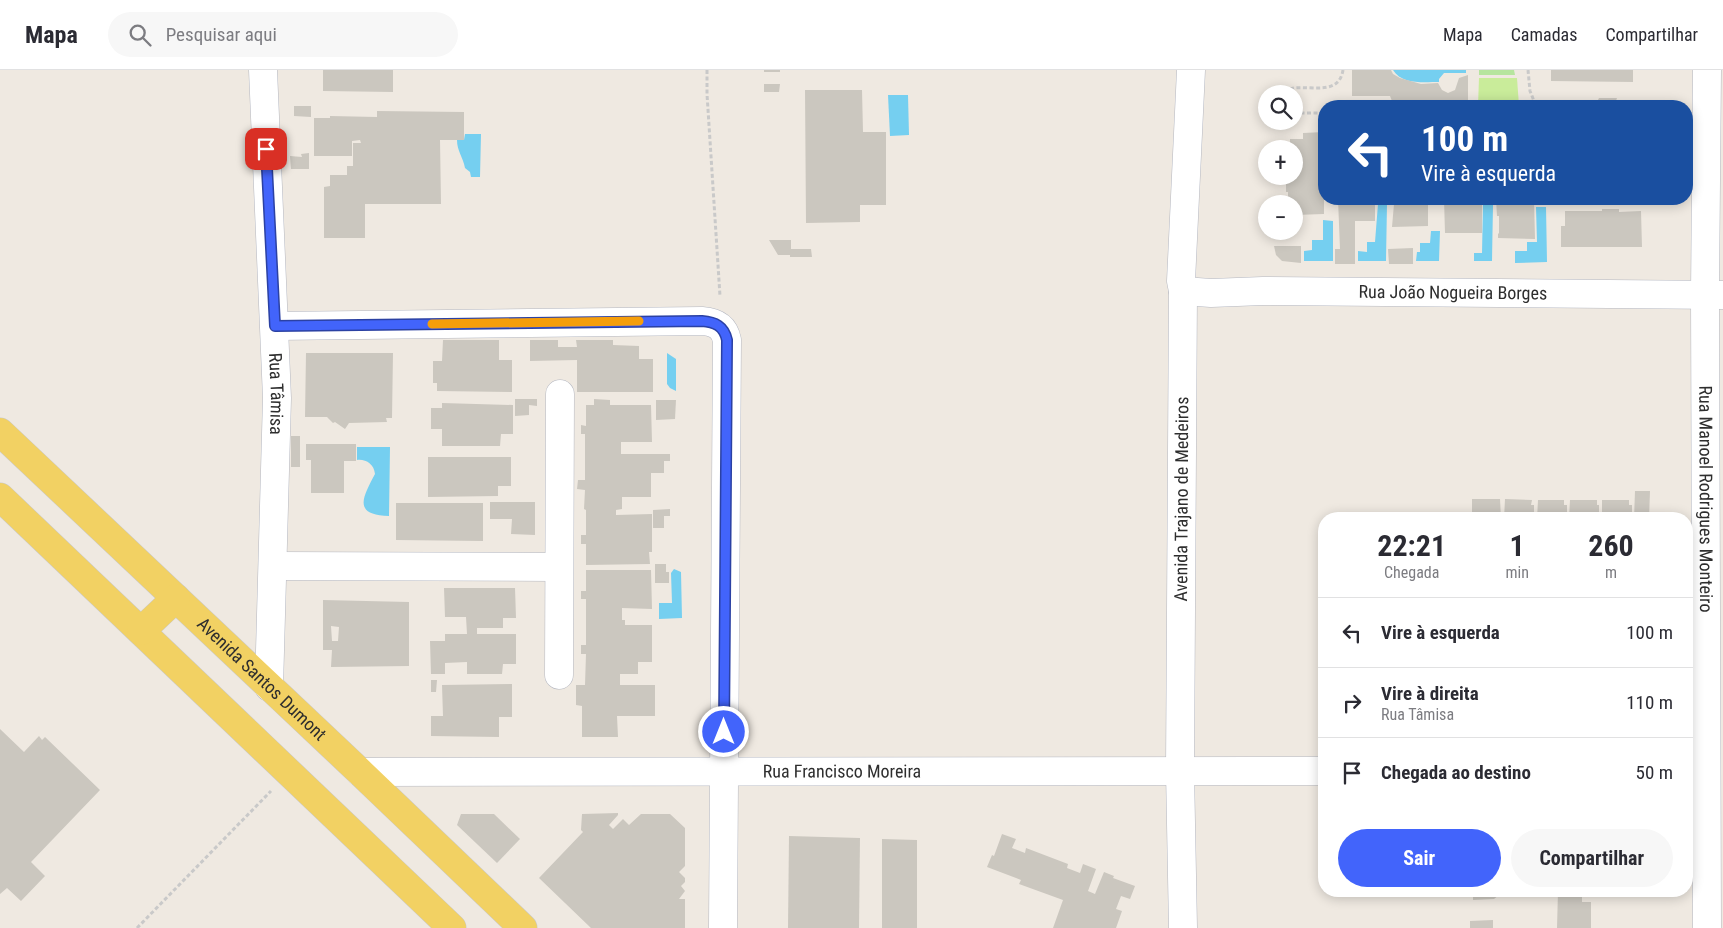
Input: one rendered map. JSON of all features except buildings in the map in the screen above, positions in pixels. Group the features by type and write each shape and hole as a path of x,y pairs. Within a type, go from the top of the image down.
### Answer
{"main road":[{"name":"Avenida Santos Dumont","path":"0,432 523,928"},
{"path":"0,498 452,928"},
{"path":"141,631 176,598"}],"street":[{"name":"Rua Tâmisa","path":"263,70 277,398 270,687"},
{"name":"Avenida Trajano de Medeiros","path":"1183,928 1180,771 1183,291 1181,272 1191,70"},
{"name":"Rua Manoel Rodrigues Monteiro","path":"1707,70 1714,295 1705,771 1707,928"},
{"name":"Rua João Nogueira Borges","path":"1183,291 1211,293 1263,291 1714,295"},
{"path":"275,326 702,321 716,324 722,328 727,340 723,928"},
{"path":"560,394 558,566 560,675"},
{"path":"273,566 558,566"},
{"name":"Rua Francisco Moreira","path":"360,772 1318,771"}],"path":[{"path":"707,70 722,328"},
{"path":"1303,88 1332,88 1341,79 1343,70"},
{"path":"1528,70 1530,92 1533,100"},
{"path":"1303,113 1318,113"},
{"path":"137,928 290,772"}],"green space":[{"path":"1479,70 1514,70 1515,75 1479,75"},
{"path":"1479,78 1517,78 1519,100 1478,100"}],"water":[{"path":"1393,70 1466,70 1466,73 1444,73 1439,82 1420,82 1402,78"},
{"path":"888,95 908,95 909,135 890,136"},
{"path":"465,134 481,134 480,177 471,177 470,172 465,168 457,140 464,140"},
{"path":"1378,205 1387,205 1386,261 1358,261 1358,251 1367,252 1367,242 1375,242"},
{"path":"1483,205 1493,205 1492,261 1474,261 1474,253 1482,253"},
{"path":"1536,207 1546,207 1547,262 1515,263 1515,251 1527,251 1527,242 1537,242"},
{"path":"1323,220 1333,221 1333,261 1304,261 1304,251 1312,250 1312,240 1323,240"},
{"path":"1431,231 1440,231 1439,261 1416,261 1417,252 1420,252 1420,243 1430,243"},
{"path":"667,353 676,359 676,391 667,384"},
{"path":"357,447 390,447 389,516 377,515 365,508 364,497 375,474 373,467 369,463 357,460"},
{"path":"674,569 681,572 682,618 659,619 659,603 672,603 671,573"}],"slow traffic":[{"path":"432,324 639,321"}],"route":[{"path":"266,149 275,326 702,321 716,324 722,328 727,340 724,732"}]}
